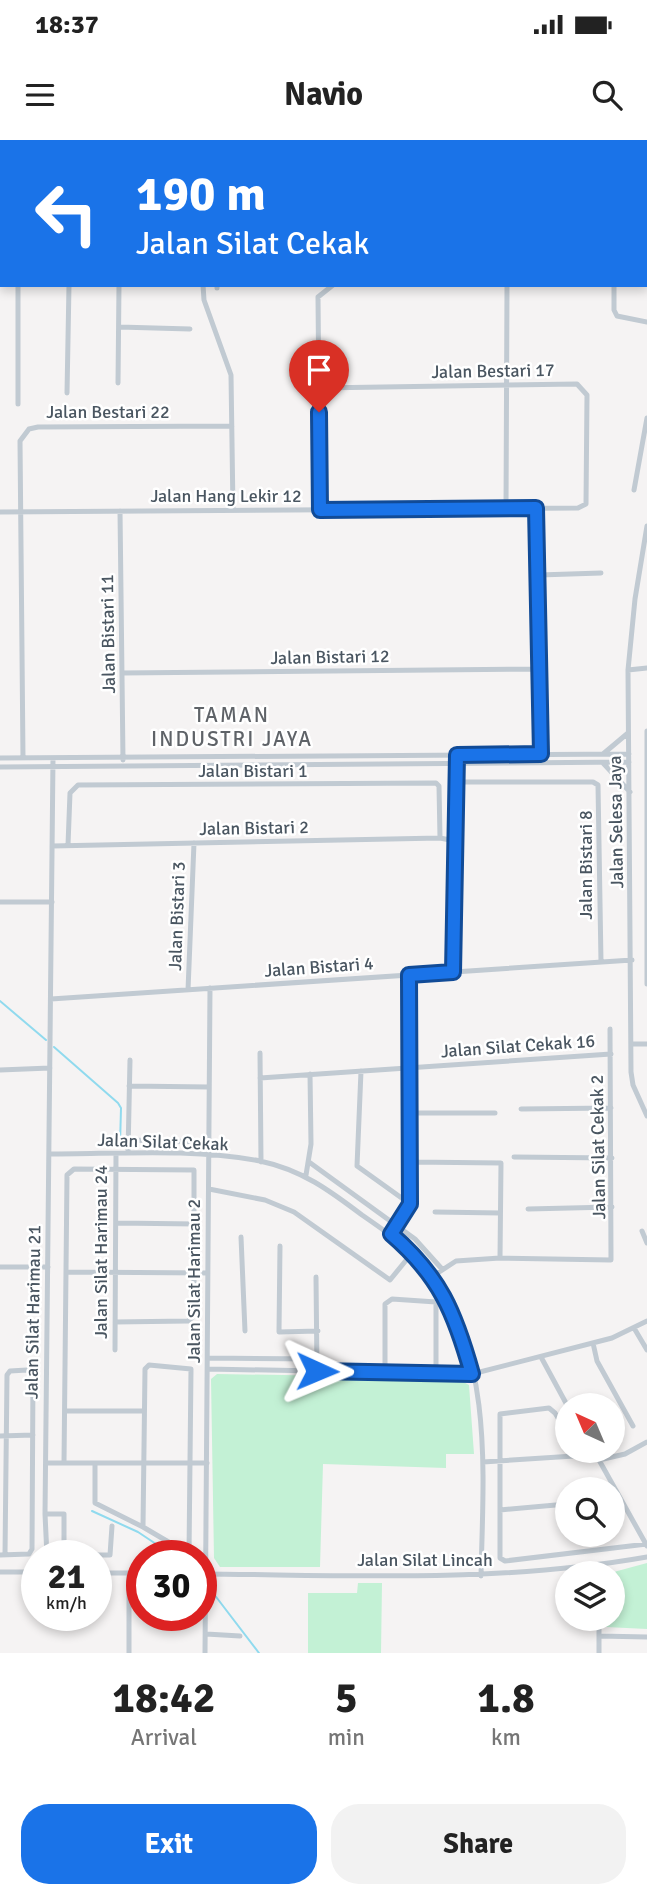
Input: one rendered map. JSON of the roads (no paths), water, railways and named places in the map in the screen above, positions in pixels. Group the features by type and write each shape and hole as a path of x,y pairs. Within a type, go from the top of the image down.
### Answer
{"street":[{"path":"18,287 18,404"},
{"path":"67,393 69,287"},
{"path":"118,383 119,287"},
{"path":"202,287 204,300 230,366 233,510"},
{"path":"320,510 318,297 330,287"},
{"path":"506,509 507,287"},
{"path":"614,287 615,313 647,322"},
{"path":"118,327 190,329"},
{"name":"Jalan Bestari 17","path":"319,387 577,384 587,395 587,498 586,504 578,508"},
{"path":"634,490 647,418"},
{"name":"Jalan Bestari 22","path":"23,758 20,440 29,429 232,426"},
{"path":"536,508 541,763"},
{"name":"Jalan Hang Lekir 12","path":"0,512 578,508"},
{"name":"Jalan Bistari 11","path":"120,511 123,766"},
{"name":"Jalan Selesa Jaya","path":"647,526 635,599 628,670 633,1086 647,1116"},
{"path":"539,575 601,573"},
{"path":"628,670 647,668"},
{"name":"Jalan Bistari 12","path":"122,673 539,669"},
{"path":"647,731 647,984"},
{"path":"603,754 628,733"},
{"path":"0,758 629,754"},
{"path":"453,972 457,755"},
{"name":"Jalan Silat Harimau 21","path":"46,1540 53,758"},
{"path":"0,768 629,762"},
{"path":"603,763 630,792"},
{"path":"629,779 646,779"},
{"name":"Jalan Bistari 8","path":"456,782 593,782 598,785 601,962"},
{"name":"Jalan Bistari 1","path":"68,845 70,793 78,785 436,783 439,786 440,838"},
{"name":"Jalan Bistari 2","path":"52,846 440,838 455,841"},
{"name":"Jalan Bistari 3","path":"188,990 194,843"},
{"path":"0,902 52,902"},
{"name":"Jalan Bistari 4","path":"51,999 632,960"},
{"path":"391,1234 410,1204 409,975"},
{"name":"Jalan Silat Harimau 2","path":"205,1540 210,988"},
{"name":"Jalan Silat Cekak 2","path":"500,1258 607,1262 613,1256 610,1029"},
{"path":"632,1044 647,1044"},
{"path":"260,1053 261,1162"},
{"name":"Jalan Silat Cekak 16","path":"260,1078 611,1054"},
{"path":"128,1153 130,1060"},
{"path":"0,1070 50,1068"},
{"path":"361,1071 357,1166 410,1204"},
{"path":"306,1175 309,1162 310,1074"},
{"path":"129,1086 209,1087"},
{"path":"521,1109 611,1108"},
{"path":"411,1113 495,1113"},
{"path":"128,1140 209,1142"},
{"name":"Jalan Silat Cekak","path":"49,1154 209,1155 261,1162 306,1175 391,1234 412,1253 433,1276 458,1321 472,1374 480,1416 483,1462 481,1576"},
{"name":"Jalan Silat Harimau 24","path":"115,1350 116,1154"},
{"path":"514,1157 612,1158"},
{"path":"309,1162 415,1239 442,1269"},
{"path":"411,1162 501,1163 500,1258 456,1261 433,1276"},
{"path":"64,1463 67,1175 70,1170 116,1168 194,1170 196,1273 191,1320 115,1322"},
{"path":"209,1189 265,1200 294,1212 390,1280 412,1253"},
{"path":"528,1209 612,1207"},
{"path":"435,1212 500,1213"},
{"path":"116,1223 196,1224"},
{"path":"642,1231 647,1243"},
{"path":"241,1237 245,1331"},
{"path":"280,1246 279,1332 318,1331"},
{"path":"0,1267 48,1267"},
{"path":"66,1272 208,1273"},
{"path":"316,1277 317,1371"},
{"path":"385,1372 387,1301 436,1303 436,1373"},
{"path":"208,1369 472,1374 593,1343 647,1321"},
{"path":"634,1328 647,1350"},
{"path":"593,1343 597,1361 633,1426"},
{"path":"541,1357 561,1393"},
{"path":"208,1358 317,1359"},
{"path":"143,1527 146,1367 191,1369 189,1540"},
{"path":"31,1371 34,1396 31,1553 3,1555 7,1373 31,1371"},
{"path":"34,1396 46,1395"},
{"path":"555,1415 552,1410 500,1414 499,1552 505,1561 647,1545 625,1511"},
{"path":"65,1411 144,1411"},
{"path":"4,1436 33,1435"},
{"path":"607,1477 599,1461 625,1454 647,1443"},
{"path":"483,1462 555,1457"},
{"path":"46,1463 207,1463"},
{"path":"95,1463 94,1503 165,1540"},
{"path":"500,1510 555,1505"},
{"path":"45,1514 64,1514 66,1554 110,1555 112,1526"},
{"name":"Jalan Silat Lincah","path":"625,1561 647,1557"},
{"name":"Jalan Silat Lincah","path":"217,1574 481,1576 555,1570"},
{"path":"0,1572 21,1573"},
{"path":"129,1631 129,1653"},
{"path":"599,1631 599,1653"},
{"path":"205,1634 240,1636"},
{"name":"Jalan Silat Harimau 2","path":"205,1634 205,1653"},
{"path":"599,1636 647,1637"}],"waterway":[{"path":"0,1001 46,1040"},
{"path":"54,1047 118,1103 121,1108 120,1145"},
{"path":"92,1511 150,1540"},
{"path":"217,1598 259,1653"}],"district":[{"name":"TAMAN INDUSTRI JAYA","path":"232,727"}]}
